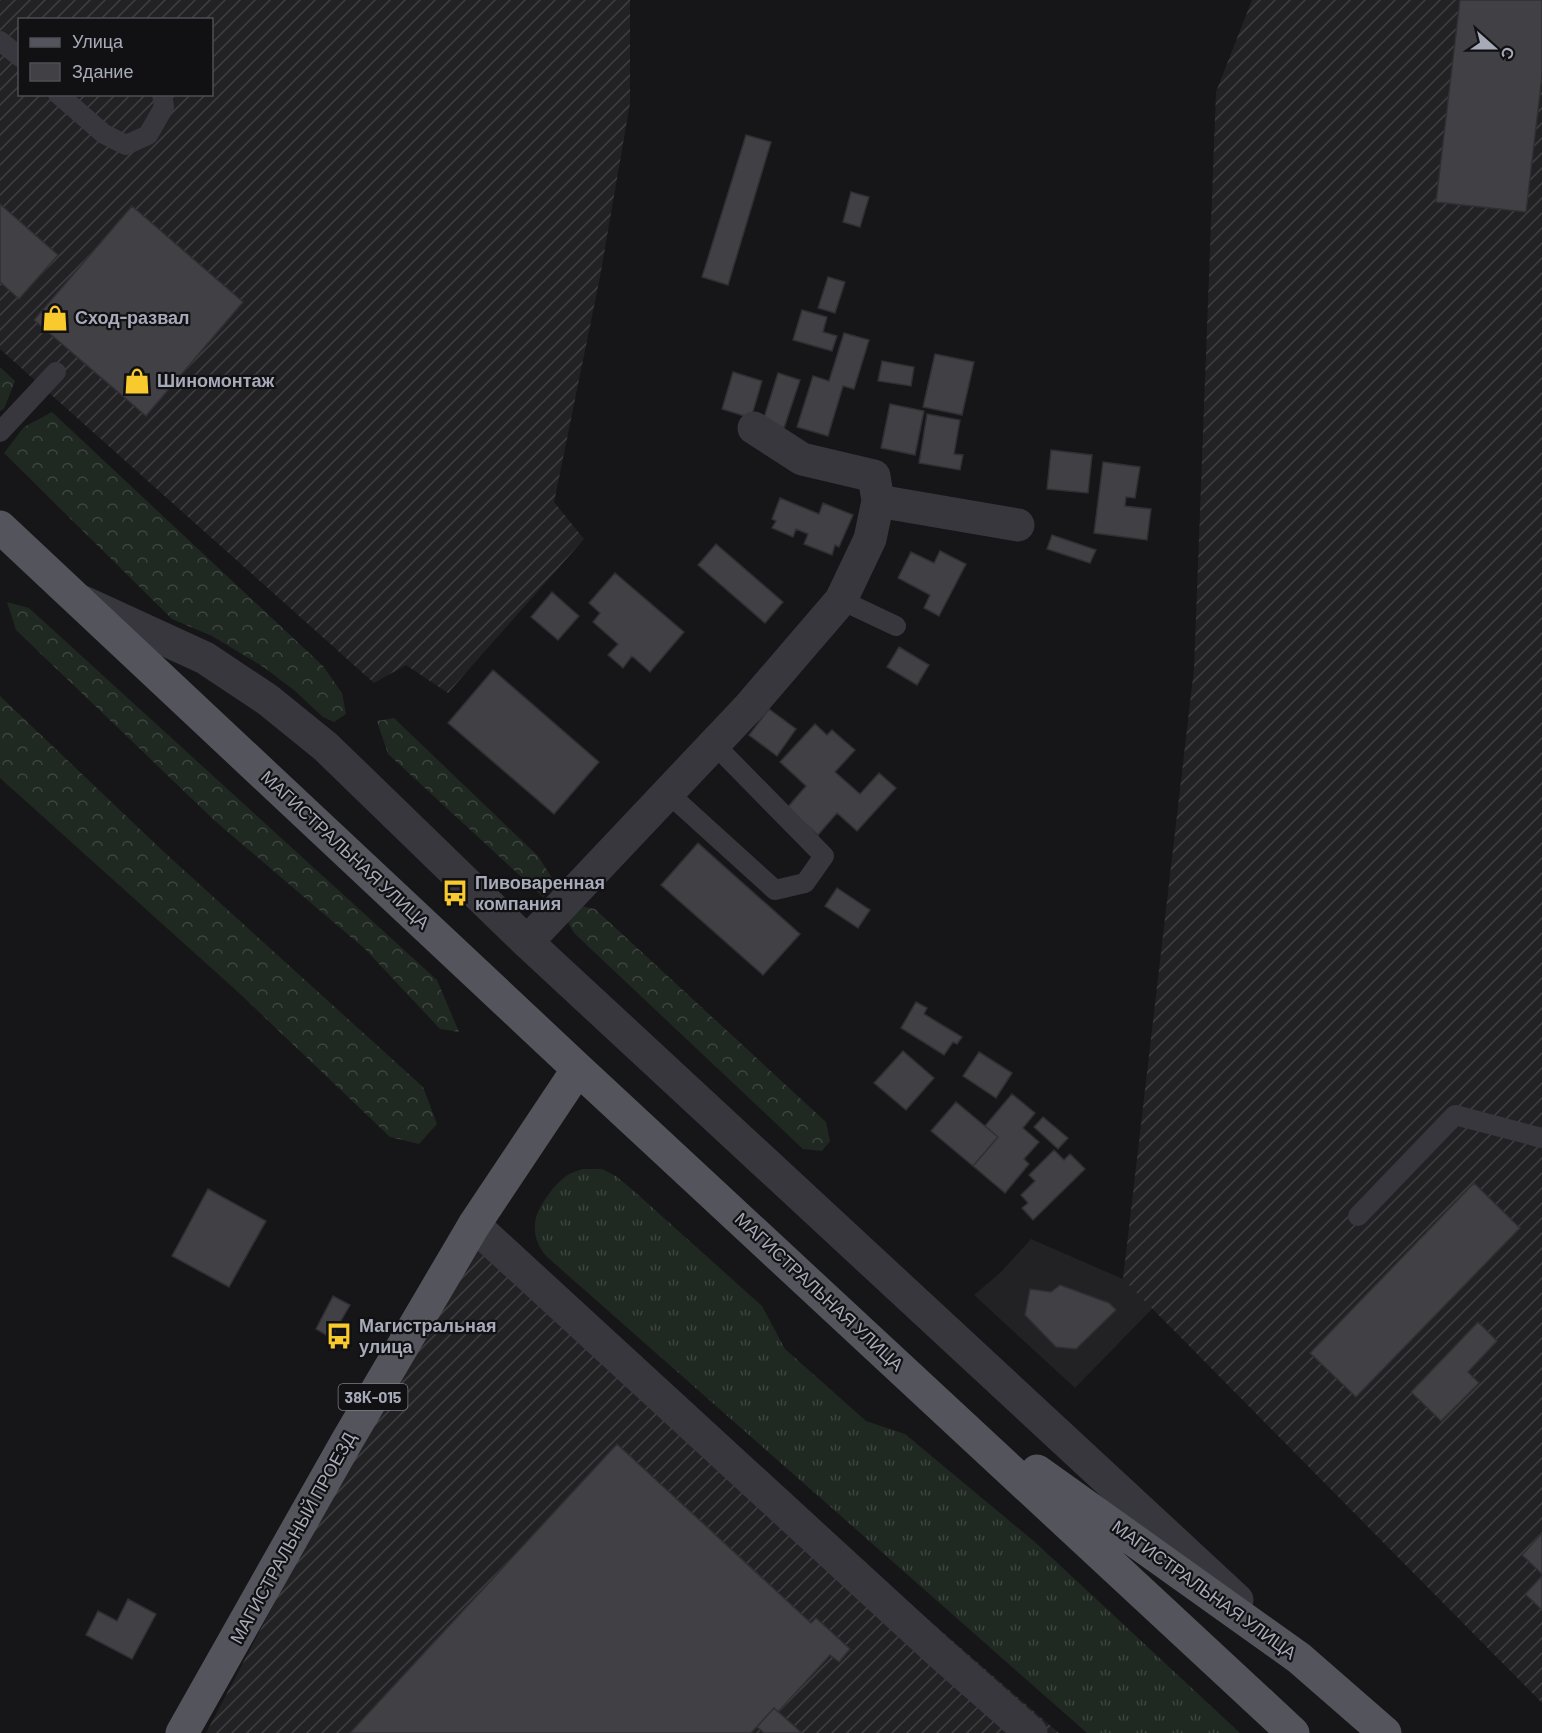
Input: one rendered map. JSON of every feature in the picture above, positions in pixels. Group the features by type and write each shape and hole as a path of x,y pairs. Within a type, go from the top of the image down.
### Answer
{"main road":[{"name":"МАГИСТРАЛЬНАЯ УЛИЦА","path":"0,527 578,1069 1293,1733"},
{"name":"МАГИСТРАЛЬНЫЙ ПРОЕЗД","path":"182,1733 347,1441 474,1225 578,1069"},
{"name":"МАГИСТРАЛЬНАЯ УЛИЦА","path":"928,1393 1299,1658 1385,1733"}],"street":[{"path":"528,942 750,706 842,600 870,539 878,501 874,476 802,459 754,428"},
{"path":"878,501 1018,525"},
{"path":"78,599 205,658 268,700 326,747 528,942 1299,1658"},
{"path":"474,1225 939,1652 1031,1733"}],"lane":[{"path":"0,41 18,55"},
{"path":"60,96 104,134 126,145 148,135 164,107 162,96"},
{"path":"0,432 56,372"},
{"path":"842,600 896,626"},
{"path":"668,793 775,890 805,883 824,856 714,744"},
{"path":"1358,1216 1455,1115 1542,1138"}],"shaded area":[{"path":"0,0 630,0 630,103 600,277 554,502 584,539 448,693 406,665 374,683 0,349"},
{"path":"1252,0 1542,0 1542,1703 1123,1279 1194,669 1216,92"},
{"path":"474,1225 1059,1733 206,1733"},
{"path":"1031,1239 1123,1279 1153,1308 1075,1388 974,1295 1000,1273"}],"green space":[{"path":"0,367 15,381 4,409 0,411"},
{"path":"52,412 323,666 342,693 346,714 334,722 323,717 265,668 212,636 172,619 4,453 24,427"},
{"path":"7,602 29,608 437,980 459,1032 440,1029 366,950 215,821 16,630"},
{"path":"0,696 164,852 423,1087 437,1124 419,1144 390,1137 238,992 0,778"},
{"path":"394,718 538,856 557,886 543,897 388,754 377,721"},
{"path":"576,905 595,909 826,1122 830,1141 822,1151 803,1149 574,933 564,915"},
{"path":"582,1169 602,1169 616,1176 635,1192 762,1306 785,1349 866,1421 905,1434 1036,1543 1240,1733 1087,1733 546,1256 535,1234 538,1212 558,1184 569,1174"}],"building":[{"path":"1460,0 1542,0 1542,76 1526,212 1436,202"},
{"path":"746,135 771,142 728,285 702,277"},
{"path":"851,192 869,197 860,227 843,222"},
{"path":"0,204 58,255 19,299 0,282"},
{"path":"132,206 243,302 146,416 34,320"},
{"path":"828,277 845,282 835,313 818,308"},
{"path":"802,310 827,317 823,332 837,336 832,351 793,340"},
{"path":"844,333 869,340 854,389 843,386 828,436 797,427 813,376 829,381"},
{"path":"935,354 974,362 962,415 923,407"},
{"path":"882,361 914,367 911,386 878,381"},
{"path":"733,372 762,381 751,418 722,409"},
{"path":"778,373 800,380 784,428 763,421"},
{"path":"890,404 924,411 915,455 881,448"},
{"path":"927,414 960,420 954,454 963,455 960,470 919,463"},
{"path":"1051,450 1092,455 1088,493 1047,489"},
{"path":"1103,462 1140,467 1135,498 1126,497 1125,506 1151,509 1147,540 1094,533"},
{"path":"780,498 819,514 823,503 853,515 839,547 835,545 832,555 804,544 808,534 796,529 793,537 772,528 776,521 772,519"},
{"path":"1052,535 1096,550 1090,563 1047,549"},
{"path":"716,544 783,602 765,623 698,565"},
{"path":"940,551 966,564 939,616 924,608 930,595 898,578 911,552 934,563"},
{"path":"615,573 684,632 650,672 632,656 623,668 608,655 618,644 593,622 600,613 589,603"},
{"path":"552,592 579,616 558,640 531,617"},
{"path":"899,647 929,665 917,685 887,667"},
{"path":"493,670 599,762 554,814 448,723"},
{"path":"769,709 796,729 777,756 749,735"},
{"path":"815,724 827,735 832,730 855,750 835,772 860,794 879,773 896,788 857,831 837,813 818,835 787,808 806,786 780,762"},
{"path":"698,843 800,934 763,975 661,885"},
{"path":"837,888 870,910 858,928 825,906"},
{"path":"916,1002 927,1008 924,1014 962,1037 957,1044 953,1042 944,1055 901,1028"},
{"path":"903,1051 934,1078 906,1110 874,1083"},
{"path":"979,1052 1012,1073 996,1098 963,1076"},
{"path":"1012,1094 1035,1113 1023,1128 1039,1142 1024,1159 1029,1164 1005,1193 973,1166 998,1137 985,1126"},
{"path":"956,1102 998,1137 973,1166 931,1131"},
{"path":"1043,1117 1068,1138 1058,1149 1034,1127"},
{"path":"1054,1150 1064,1160 1070,1154 1085,1169 1033,1220 1022,1208 1028,1203 1021,1195 1035,1181 1029,1175"},
{"path":"1474,1183 1520,1228 1356,1397 1310,1353"},
{"path":"208,1189 266,1221 229,1287 172,1256"},
{"path":"1060,1285 1109,1303 1116,1310 1076,1349 1056,1347 1025,1315 1030,1289 1051,1292"},
{"path":"333,1296 350,1305 331,1338 316,1329"},
{"path":"1478,1322 1497,1341 1468,1372 1479,1383 1441,1421 1411,1392"},
{"path":"617,1444 811,1623 816,1618 850,1649 839,1662 830,1655 778,1712 774,1708 751,1733 350,1733"},
{"path":"1542,1533 1542,1574 1522,1555"},
{"path":"1542,1576 1542,1610 1525,1594"},
{"path":"128,1599 156,1614 132,1659 86,1635 98,1611 117,1621"},
{"path":"774,1708 802,1733 764,1733 757,1727"}],"place":[{"name":"Сход-развал","path":"55,318"},
{"name":"Шиномонтаж","path":"137,381"},
{"name":"Пивоваренная компания","path":"455,893"},
{"name":"Магистральная улица","path":"339,1336"}]}
